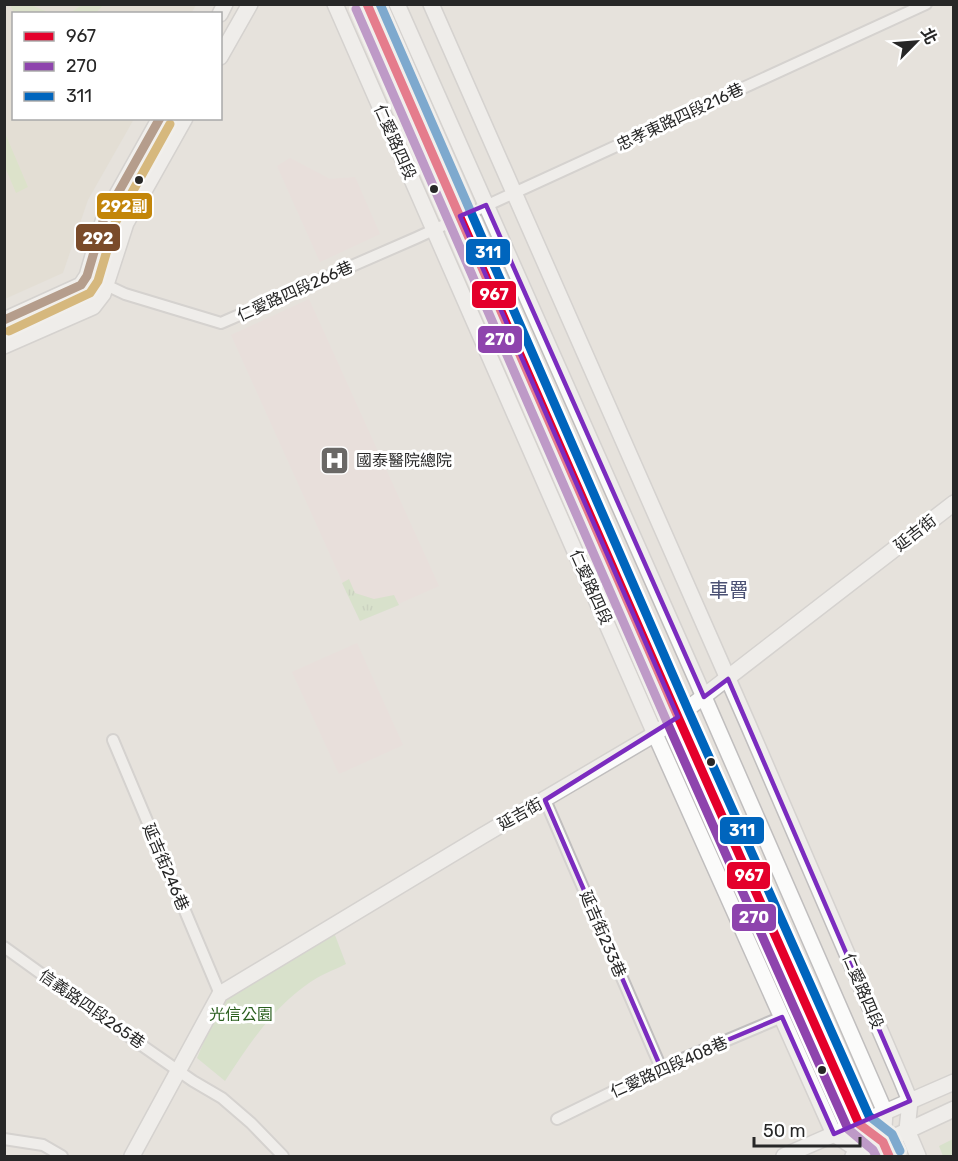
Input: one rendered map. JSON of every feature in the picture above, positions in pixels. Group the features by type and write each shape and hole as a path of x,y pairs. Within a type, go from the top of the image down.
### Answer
{"main road":[{"path":"222,53 250,4"},
{"name":"仁愛路四段","path":"334,4 655,734 834,1134"},
{"name":"仁愛路四段","path":"367,4 678,717 859,1124 883,1142"},
{"name":"仁愛路四段","path":"397,4 885,1112 883,1142 889,1156"},
{"name":"仁愛路四段","path":"431,4 728,679 910,1101 907,1130 918,1156"},
{"path":"4,320 81,285 87,276 104,218 159,120"},
{"path":"4,346 93,306 103,294 126,223 184,120"},
{"name":"延吉街","path":"220,994 655,734 954,503"},
{"path":"132,1156 220,994"},
{"path":"784,1156 954,1082"},
{"path":"834,1134 858,1155 954,1109"}],"street":[{"name":"忠孝東路四段216巷","path":"433,229 926,4"},
{"name":"仁愛路四段266巷","path":"87,276 125,294 221,323 433,229"},
{"name":"延吉街246巷","path":"112,740 220,994"},
{"name":"延吉街233巷","path":"545,800 661,1068"},
{"name":"信義路四段265巷","path":"4,947 222,1098 251,1123 283,1156"},
{"name":"仁愛路四段408巷","path":"557,1119 661,1068 782,1017"},
{"path":"4,1139 43,1144 62,1156"}],"highlighted area":[{"path":"486,205 704,697 728,679 910,1101 834,1134 782,1017 661,1068 545,800 678,717 460,216"}],"shaded area":[{"path":"5,5 196,5 192,12 12,12 12,120 133,120 88,200 63,273 5,299"},
{"path":"290,158 330,179 355,177 380,234 320,262 277,166"},
{"name":"國泰醫院總院","path":"309,299 439,586 360,621 231,335"},
{"path":"357,643 403,745 339,774 292,672"}],"green space":[{"path":"10,5 31,5 48,12 14,12"},
{"path":"82,5 103,5 97,12 68,12"},
{"path":"5,133 28,187 16,193 5,167"},
{"path":"349,579 355,593 374,599 394,595 399,605 360,621 342,583"},
{"name":"光信公園","path":"333,930 346,964 313,980 284,1004 252,1041 225,1081 197,1058 223,997"},
{"path":"953,1139 953,1156 943,1156 939,1146"}],"transit line":[{"name":"967","path":"367,4 678,717 859,1124 883,1142 889,1156"},
{"name":"311","path":"380,4 689,712 869,1116 892,1134 900,1151"},
{"name":"270","path":"356,9 667,722 848,1129 873,1150 876,1156"},
{"name":"292","path":"4,320 81,285 87,276 104,218 159,120"},
{"name":"292副","path":"9,331 90,293 98,281 115,223 170,124"}],"place":[{"name":"國泰醫院總院","path":"335,460"}],"district":[{"name":"車罾","path":"729,590"}]}
